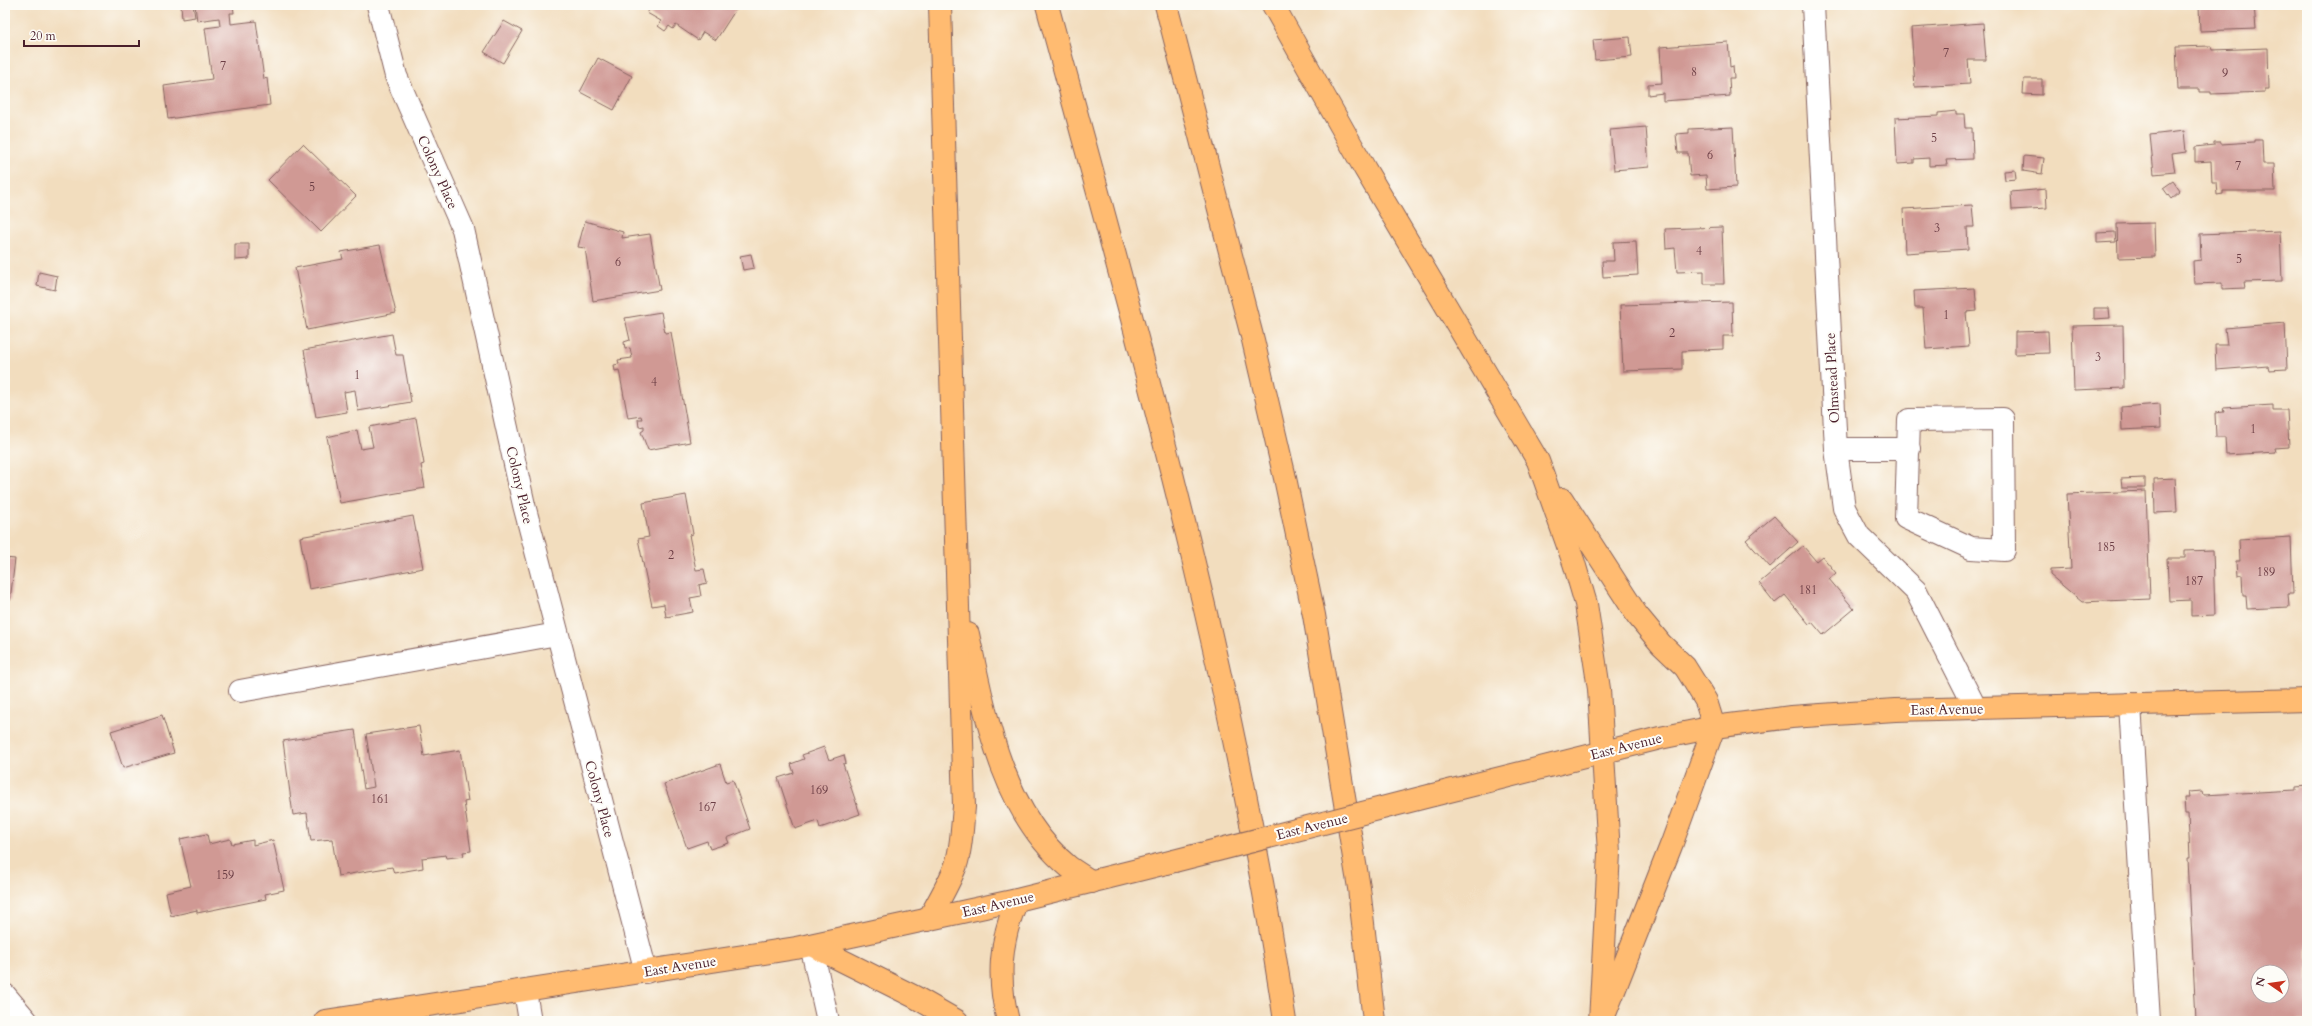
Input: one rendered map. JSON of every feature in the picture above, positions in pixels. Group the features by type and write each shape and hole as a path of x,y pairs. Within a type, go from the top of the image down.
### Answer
{"main road":[{"path":"928,920 946,889 956,864 961,839 964,807 940,5"},
{"path":"1047,5 1143,361 1215,643 1245,784 1270,915 1285,1021"},
{"path":"1166,5 1252,340 1285,478 1314,615 1360,888 1374,1021"},
{"path":"1273,5 1365,169 1538,461 1637,615 1661,644 1685,667 1706,701 1714,727 1672,843 1601,1021"},
{"path":"1538,461 1559,515 1586,604 1600,688 1609,874 1601,1021"},
{"path":"956,532 967,628 986,710 1000,757 1018,799 1033,826 1069,866 1092,882"},
{"name":"East Avenue","path":"325,1021 811,945 928,920 1092,882 1603,752 1714,727 1843,713 2307,700"},
{"path":"1008,1021 1001,995 1001,965 1010,918 1017,900"},
{"path":"811,945 915,997 957,1021"}],"street":[{"name":"Colony Place","path":"378,5 396,76 463,229 524,505 646,972"},
{"name":"Olmstead Place","path":"1813,5 1836,449 1844,508 1859,536 1916,591 1976,709"},
{"path":"2003,419 2004,550 1970,548 1906,518 1909,449 1909,420 2003,419"},
{"path":"1836,449 1909,449"},
{"path":"240,691 557,634"},
{"path":"2130,704 2149,1021"},
{"path":"811,945 828,1021"},
{"path":"525,990 530,1021"},
{"path":"5,995 27,1021"}],"building":[{"path":"181,5 193,5 195,17 182,19"},
{"path":"195,5 233,5 234,13 230,13 231,24 256,21 264,79 267,78 270,105 168,119 164,86 212,79 205,28 220,26 219,18 197,21"},
{"path":"653,5 738,6 716,40 703,32 698,40 676,25 673,29 669,26 665,31 658,26 661,21 647,13"},
{"path":"2199,5 2254,5 2256,29 2200,31"},
{"path":"504,21 522,31 503,63 484,52"},
{"path":"1983,23 1986,60 1968,60 1970,84 1915,87 1911,28"},
{"path":"1630,37 1632,57 1595,60 1593,40"},
{"path":"1728,42 1730,67 1733,66 1734,78 1729,78 1730,96 1663,101 1663,93 1648,95 1648,84 1662,83 1660,47"},
{"path":"2211,46 2212,50 2268,48 2269,89 2265,89 2265,92 2211,94 2211,92 2200,92 2200,89 2178,89 2176,47"},
{"path":"598,58 632,76 614,110 580,92"},
{"path":"2024,79 2042,79 2042,95 2023,94"},
{"path":"1956,111 1956,114 1964,114 1965,128 1972,128 1973,159 1946,160 1947,165 1929,166 1929,158 1914,159 1914,163 1897,164 1895,118 1938,116 1938,113"},
{"path":"1646,127 1649,167 1614,170 1610,130"},
{"path":"1733,127 1736,187 1707,189 1706,175 1690,176 1688,153 1678,153 1676,134 1689,133 1689,129"},
{"path":"2184,131 2186,152 2172,154 2175,172 2154,174 2150,135"},
{"path":"2254,140 2262,140 2263,164 2274,164 2275,191 2223,191 2223,194 2217,195 2216,182 2212,182 2211,161 2195,162 2195,147 2214,145 2214,142 2221,142 2221,144 2254,142"},
{"path":"303,144 356,196 321,232 268,180"},
{"path":"2024,156 2044,158 2042,174 2023,171"},
{"path":"2015,170 2016,179 2005,180 2004,171"},
{"path":"2173,181 2180,191 2171,199 2163,188"},
{"path":"2046,189 2047,208 2012,210 2011,192"},
{"path":"1972,205 1974,227 1967,227 1968,249 1905,253 1903,209"},
{"path":"585,221 623,232 622,238 650,234 660,290 593,301 585,248 578,247"},
{"path":"2154,223 2155,257 2118,258 2117,224"},
{"path":"1722,227 1724,284 1704,284 1704,271 1677,272 1675,248 1666,249 1665,229"},
{"path":"2280,231 2282,281 2244,282 2245,288 2222,289 2222,283 2194,284 2193,261 2201,260 2200,234"},
{"path":"2115,232 2116,242 2097,243 2097,233"},
{"path":"1636,241 1638,275 1603,277 1602,261 1614,261 1613,242"},
{"path":"235,244 249,244 249,259 235,260"},
{"path":"380,245 396,313 307,330 295,268 343,259 341,252"},
{"path":"751,254 754,268 743,270 740,256"},
{"path":"39,272 57,276 55,290 37,286"},
{"path":"1975,288 1977,311 1966,312 1969,346 1926,349 1923,308 1915,308 1914,291"},
{"path":"1732,302 1733,336 1723,336 1723,349 1682,351 1682,369 1623,371 1620,305"},
{"path":"2094,308 2109,308 2110,318 2094,319"},
{"path":"661,312 665,333 671,332 690,442 648,450 641,432 644,430 644,426 639,427 638,419 642,419 641,416 628,418 619,370 615,371 614,365 619,364 618,360 632,358 630,348 625,349 624,342 630,340 625,318"},
{"path":"2285,323 2287,369 2269,370 2268,366 2216,370 2215,345 2227,345 2225,328"},
{"path":"2123,325 2124,388 2074,390 2072,326"},
{"path":"2048,331 2049,353 2015,354 2015,332"},
{"path":"392,334 396,355 403,355 411,402 358,411 355,390 344,392 347,412 316,417 304,350"},
{"path":"2160,404 2161,428 2122,430 2121,407"},
{"path":"2273,405 2273,410 2287,410 2289,447 2275,448 2276,452 2226,455 2225,437 2216,437 2215,413 2224,412 2223,408"},
{"path":"416,418 424,464 421,465 425,488 340,503 327,437 357,430 361,449 373,447 369,427"},
{"path":"2145,478 2145,488 2122,488 2121,479"},
{"path":"2175,478 2177,512 2155,513 2154,479"},
{"path":"2146,491 2150,599 2082,602 2050,575 2050,570 2071,569 2067,494"},
{"path":"686,495 693,534 689,535 696,570 704,569 707,583 699,585 701,596 690,598 693,612 666,617 664,604 652,606 638,539 649,537 643,503"},
{"path":"413,516 423,568 309,589 300,537"},
{"path":"1774,516 1798,542 1770,567 1746,540"},
{"path":"2291,537 2293,594 2288,594 2289,607 2247,609 2246,596 2243,596 2242,575 2237,576 2236,561 2240,561 2239,540"},
{"path":"1803,546 1816,561 1822,556 1836,573 1829,579 1854,609 1823,635 1812,622 1809,624 1785,595 1775,603 1759,583"},
{"path":"2213,550 2215,615 2191,616 2191,600 2169,601 2167,558 2185,558 2185,551"},
{"path":"5,558 15,559 10,601 5,601"},
{"path":"162,715 174,753 123,768 111,731"},
{"path":"419,726 424,756 460,750 468,801 464,802 471,851 463,852 464,856 447,858 446,855 422,858 423,868 394,873 392,867 338,876 332,839 311,841 307,813 293,815 283,741 355,730 364,789 374,787 366,734"},
{"path":"824,747 829,760 844,755 846,763 843,764 860,814 820,828 818,821 795,829 778,778 794,773 791,764 804,759 802,755"},
{"path":"720,764 726,782 733,780 750,829 727,838 729,843 710,849 707,841 687,848 664,784"},
{"path":"2307,786 2307,1021 2196,1021 2188,858 2190,858 2188,814 2185,814 2184,798 2189,798 2188,792 2203,791 2204,795 2296,790 2296,787"},
{"path":"207,834 209,844 230,839 232,844 253,840 253,845 273,840 284,890 265,894 266,899 197,913 197,910 171,916 166,892 191,886 180,839"}]}
